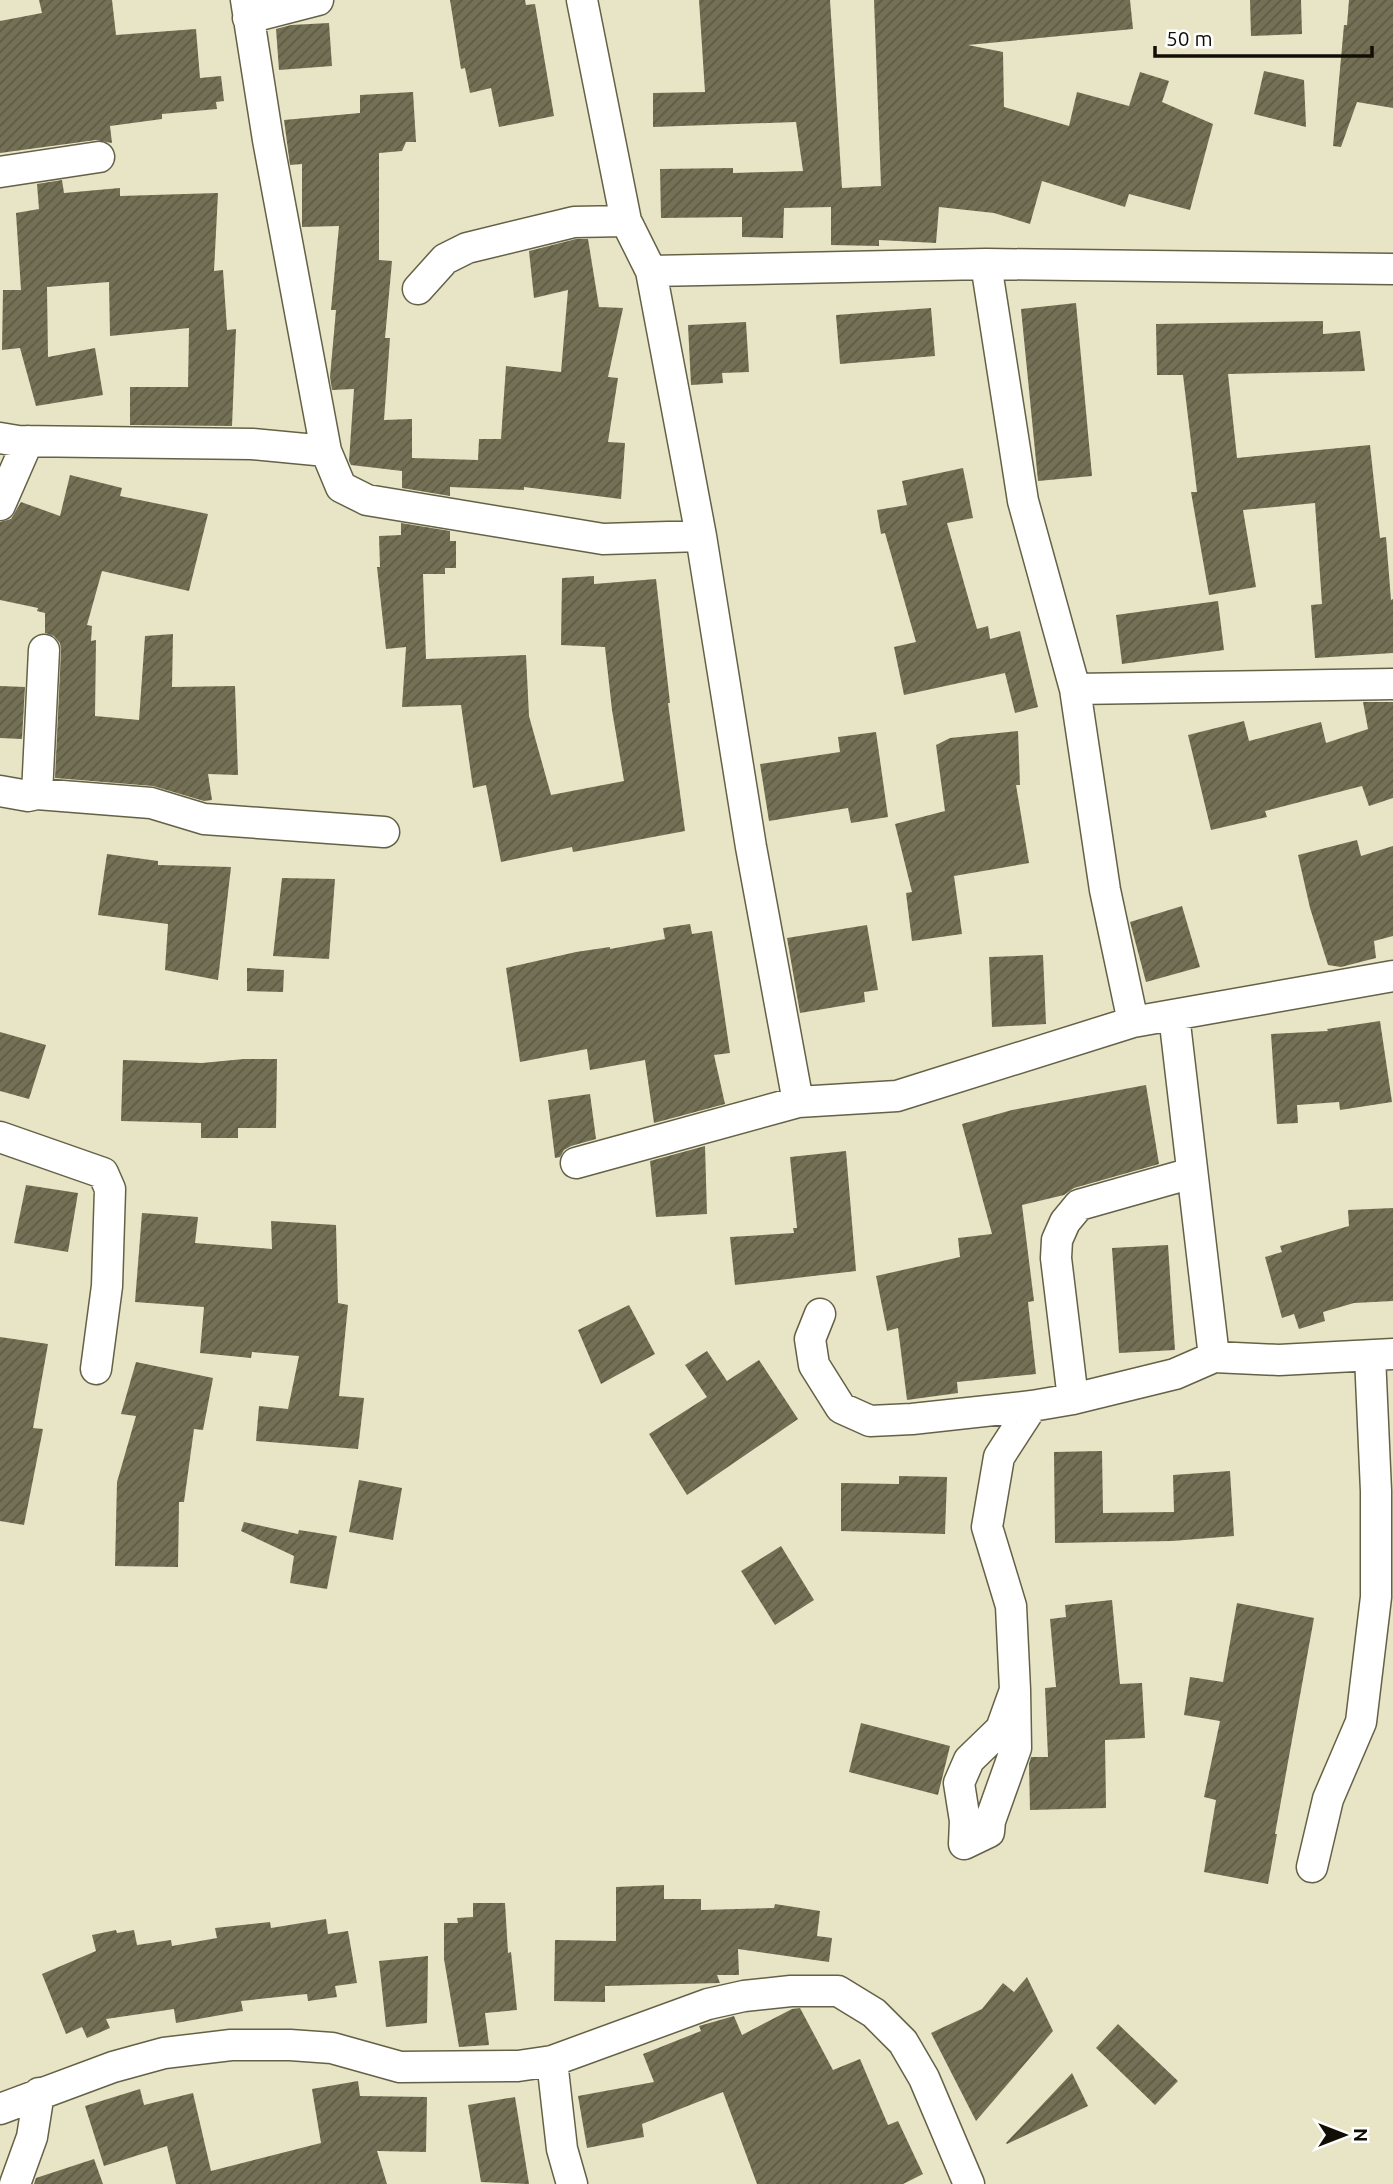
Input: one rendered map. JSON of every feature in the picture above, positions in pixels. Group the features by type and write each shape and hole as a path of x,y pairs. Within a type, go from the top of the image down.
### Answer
{"street":[{"path":"318,0 247,9 268,139 326,451 341,487 367,500 603,539 701,536"},
{"path":"582,0 626,221 651,271 701,536 751,847 798,1102"},
{"path":"0,172 99,157"},
{"path":"418,289 445,259 467,248 575,222 626,221"},
{"path":"651,271 986,264 1393,269"},
{"path":"986,264 1023,501 1075,689 1105,890 1133,1022"},
{"path":"0,505 14,439 252,444 326,451"},
{"path":"37,794 40,688 44,650"},
{"path":"1075,689 1393,684"},
{"path":"0,791 28,796 37,794 151,803 204,819 384,832"},
{"path":"576,1163 798,1102 897,1096 1133,1022 1393,976"},
{"path":"1174,1015 1214,1357"},
{"path":"0,1137 103,1173 110,1189 107,1286 96,1369"},
{"path":"1073,1399 1056,1258 1057,1240 1065,1222 1079,1205 1192,1173"},
{"path":"820,1314 810,1339 814,1365 841,1408 870,1421 1032,1406 1073,1399 1175,1374 1214,1357 1279,1360 1381,1355 1376,1490 1376,1597 1361,1722 1328,1799 1312,1867"},
{"path":"1015,1690 1011,1606 986,1527 999,1457 1032,1406"},
{"path":"0,2109 113,2067 164,2053 231,2045 290,2045 332,2048 400,2067 519,2066 552,2061 708,2004 744,1996 791,1991 838,1992 874,2012 903,2042 924,2078 969,2184"},
{"path":"552,2061 562,2149 572,2184"},
{"path":"15,2184 32,2137 39,2093"}],"building":[{"path":"39,0 112,0 116,35 196,29 200,78 221,76 224,101 216,102 217,109 162,114 162,119 110,126 112,143 96,140 0,153 0,21 42,13"},
{"path":"450,0 525,0 526,5 535,4 554,116 499,127 491,88 470,93 465,68 461,69"},
{"path":"699,0 830,0 842,188 881,186 874,0 1130,0 1133,29 968,45 1003,52 1004,107 1069,126 1077,92 1129,106 1140,72 1169,81 1162,102 1213,124 1190,210 1129,194 1125,207 1042,181 1030,224 994,213 939,207 936,243 879,240 879,246 831,245 831,207 784,208 783,238 742,237 742,217 661,218 660,169 733,168 733,173 803,171 796,122 653,127 653,93 705,92"},
{"path":"1250,0 1301,0 1302,34 1251,36"},
{"path":"1349,0 1393,0 1393,108 1357,102 1341,147 1333,146 1344,25 1347,25"},
{"path":"329,23 332,66 279,70 276,29 291,25"},
{"path":"1264,71 1304,80 1306,127 1254,114"},
{"path":"413,92 416,142 406,142 402,151 379,153 379,260 392,261 385,338 390,338 384,420 412,419 412,458 478,460 479,439 501,439 506,366 561,372 568,290 534,298 529,251 576,239 588,239 599,307 623,308 608,377 618,378 608,442 625,443 621,499 524,487 524,490 450,487 450,496 402,488 402,471 351,465 349,461 354,389 332,390 330,377 336,310 331,310 339,226 302,227 302,164 290,165 284,120 360,113 360,95"},
{"path":"62,180 64,193 120,188 120,196 218,193 214,271 223,270 227,330 236,329 232,426 130,425 130,387 188,387 189,328 110,336 109,282 47,287 48,357 95,348 103,395 36,406 20,348 2,350 3,290 21,290 16,213 39,209 37,184"},
{"path":"1076,303 1092,476 1038,481 1021,309"},
{"path":"931,308 935,356 840,364 836,315"},
{"path":"1323,321 1323,334 1360,331 1365,371 1228,374 1237,458 1370,445 1380,538 1386,537 1391,600 1393,599 1393,653 1315,658 1311,605 1322,604 1315,503 1243,510 1256,587 1209,595 1191,492 1197,492 1183,375 1157,375 1156,324"},
{"path":"746,322 749,372 722,373 723,383 691,385 688,325"},
{"path":"963,468 973,518 947,523 977,629 988,626 990,639 1020,631 1038,707 1015,713 1005,673 904,695 894,647 916,642 885,533 881,534 877,510 907,505 902,481"},
{"path":"70,475 122,488 120,496 208,514 189,591 102,571 87,625 92,626 91,641 96,640 95,716 139,720 145,636 173,634 172,687 235,686 238,775 208,774 212,800 204,801 153,786 55,778 60,643 54,636 45,633 45,613 37,611 38,608 0,600 0,522 11,519 21,502 60,516"},
{"path":"401,523 450,531 450,541 456,541 456,568 445,568 445,574 423,574 426,659 526,655 529,716 551,795 624,781 605,647 561,645 562,578 594,576 594,584 656,579 668,703 685,831 573,852 572,847 501,862 486,785 473,788 461,705 402,707 406,647 386,649 377,567 380,567 379,536 401,535"},
{"path":"1218,601 1224,650 1122,664 1116,615"},
{"path":"0,686 25,687 22,739 0,738"},
{"path":"1363,702 1393,702 1393,798 1369,806 1362,786 1265,811 1267,817 1211,830 1188,735 1244,721 1249,741 1321,722 1326,743 1368,729"},
{"path":"1018,731 1020,785 1016,785 1029,863 954,876 962,934 912,941 906,893 912,892 895,824 945,811 936,745 950,738"},
{"path":"876,732 888,817 851,823 848,808 769,821 760,764 840,752 838,737"},
{"path":"1357,840 1361,856 1393,846 1393,936 1374,941 1376,958 1341,967 1328,965 1310,908 1298,855"},
{"path":"107,854 158,861 158,865 231,867 218,980 165,970 168,924 98,915"},
{"path":"282,878 335,879 329,959 273,956"},
{"path":"1182,906 1200,967 1146,982 1130,922"},
{"path":"690,924 692,934 712,931 730,1053 714,1055 725,1104 654,1123 645,1060 590,1070 587,1049 520,1062 506,968 576,952 665,939 663,928"},
{"path":"867,925 878,990 864,992 865,1002 800,1013 787,938"},
{"path":"1043,955 1046,1024 992,1027 989,957"},
{"path":"247,968 284,970 283,992 247,991"},
{"path":"1380,1021 1392,1102 1340,1110 1339,1102 1297,1105 1298,1123 1277,1124 1271,1034 1328,1031 1327,1029"},
{"path":"0,1032 46,1045 29,1099 0,1091"},
{"path":"277,1059 276,1128 238,1128 238,1138 201,1138 201,1123 121,1121 123,1060 202,1063"},
{"path":"1146,1085 1159,1164 1074,1188 1064,1195 1022,1205 1034,1301 1028,1302 1036,1374 957,1382 958,1393 907,1400 898,1328 887,1331 876,1276 960,1257 958,1238 992,1234 962,1124 1012,1110"},
{"path":"590,1094 596,1139 571,1146 564,1150 560,1157 555,1158 548,1100"},
{"path":"705,1146 707,1214 656,1217 650,1161"},
{"path":"846,1151 856,1271 735,1285 730,1237 794,1233 793,1228 797,1228 790,1157"},
{"path":"26,1185 78,1193 68,1252 14,1243"},
{"path":"1393,1208 1393,1301 1354,1303 1323,1312 1325,1321 1299,1329 1294,1314 1282,1318 1265,1257 1282,1252 1280,1246 1349,1226 1348,1210"},
{"path":"142,1213 198,1217 195,1243 272,1249 271,1221 336,1225 338,1303 348,1305 339,1396 364,1398 358,1449 256,1441 259,1406 288,1409 299,1356 252,1352 251,1358 200,1353 204,1307 135,1302"},
{"path":"1168,1245 1175,1350 1119,1353 1112,1248"},
{"path":"629,1305 655,1354 601,1384 578,1330"},
{"path":"0,1337 48,1344 33,1428 43,1429 24,1525 0,1521"},
{"path":"707,1351 727,1381 759,1360 798,1419 687,1495 649,1434 707,1397 685,1365"},
{"path":"136,1362 213,1378 203,1430 194,1429 184,1502 179,1502 178,1567 115,1566 117,1482 136,1416 121,1414"},
{"path":"1102,1451 1103,1513 1174,1512 1173,1475 1230,1471 1234,1536 1172,1541 1055,1543 1054,1452"},
{"path":"899,1476 947,1477 945,1534 841,1531 841,1483 899,1484"},
{"path":"359,1480 402,1488 393,1540 349,1532"},
{"path":"244,1522 298,1534 299,1530 337,1536 327,1589 290,1583 294,1556 241,1531"},
{"path":"781,1546 814,1600 775,1625 741,1571"},
{"path":"1112,1600 1120,1684 1142,1683 1145,1738 1105,1740 1106,1808 1030,1810 1031,1757 1048,1757 1045,1688 1056,1687 1050,1619 1066,1617 1065,1605"},
{"path":"1237,1603 1314,1618 1268,1884 1204,1872 1216,1800 1204,1797 1220,1721 1184,1715 1190,1677 1223,1682"},
{"path":"861,1723 950,1746 938,1795 849,1772"},
{"path":"664,1885 664,1899 701,1899 701,1910 774,1908 775,1904 820,1911 817,1936 832,1938 829,1962 738,1949 739,1975 717,1975 720,1983 605,1986 605,2002 554,2001 555,1940 616,1941 616,1887"},
{"path":"473,1903 505,1903 508,1953 511,1952 517,2010 485,2013 489,2045 459,2047 444,1959 444,1923 458,1923 457,1918 473,1917"},
{"path":"326,1919 328,1934 348,1931 357,1983 335,1986 337,1997 308,2001 307,1994 241,2001 243,2011 176,2023 174,2009 106,2019 110,2028 87,2038 82,2027 66,2034 42,1974 96,1951 92,1935 116,1930 117,1933 134,1930 137,1945 171,1940 172,1946 217,1938 215,1928 270,1922 271,1928"},
{"path":"428,1956 427,2023 386,2027 379,1961"},
{"path":"1027,1977 1053,2031 976,2121 931,2033 982,2009 1003,1983 1014,1992"},
{"path":"800,2008 833,2070 860,2059 888,2125 898,2121 923,2174 903,2184 757,2184 723,2092 642,2124 644,2137 587,2148 578,2096 654,2082 643,2054 701,2031 699,2026 734,2016 742,2035 792,2009"},
{"path":"1118,2024 1178,2081 1155,2105 1096,2048"},
{"path":"1072,2073 1088,2106 1007,2144 1006,2143"},
{"path":"358,2081 360,2096 427,2097 426,2152 377,2151 387,2184 176,2184 167,2146 104,2166 85,2106 140,2089 144,2105 193,2093 211,2171 321,2143 312,2089"},
{"path":"515,2097 529,2184 481,2182 468,2105"},
{"path":"94,2159 103,2184 34,2184 36,2178"}]}
